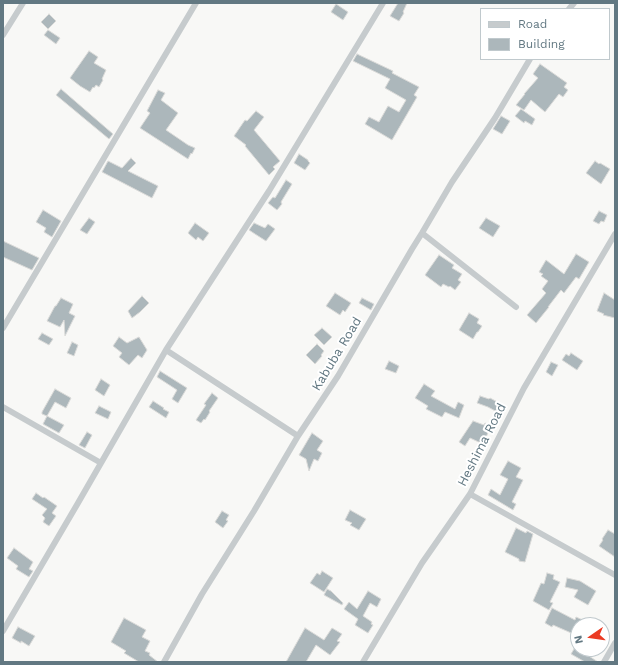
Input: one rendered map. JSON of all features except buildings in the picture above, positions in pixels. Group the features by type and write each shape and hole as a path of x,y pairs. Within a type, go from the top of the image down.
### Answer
{"street":[{"path":"3,35 23,3"},
{"path":"3,328 196,3"},
{"path":"3,631 166,350 269,191 383,3"},
{"name":"Kabuba Road","path":"164,662 202,594 298,436 338,376 452,182 495,118 529,60"},
{"path":"422,233 516,307"},
{"name":"Heshima Road","path":"363,662 422,563 470,494 524,388 615,234"},
{"path":"166,350 298,436"},
{"path":"3,407 101,463"},
{"path":"470,494 615,575"},
{"path":"604,662 615,643"}]}
